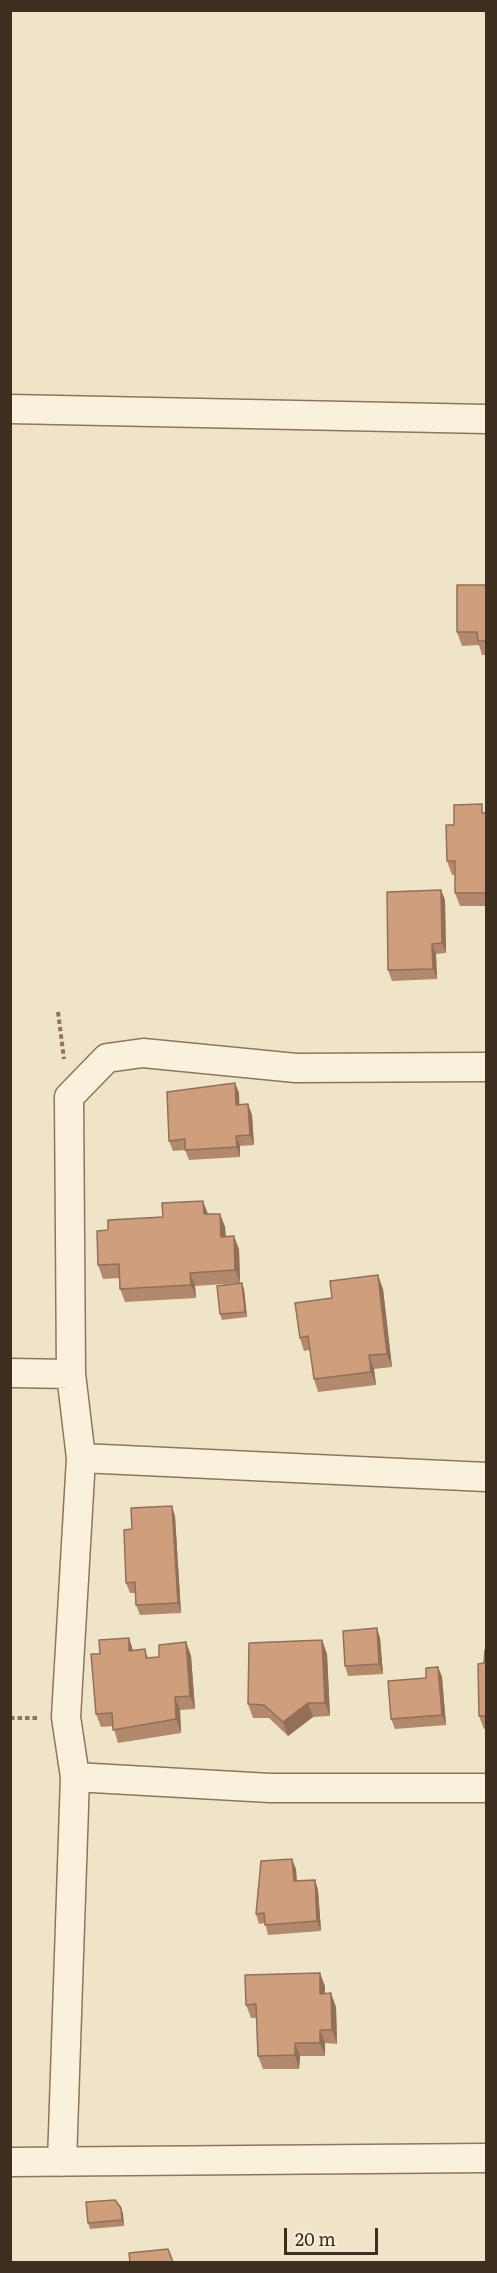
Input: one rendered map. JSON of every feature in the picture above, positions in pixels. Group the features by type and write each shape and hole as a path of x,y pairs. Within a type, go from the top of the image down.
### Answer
{"street":[{"path":"10,410 486,419"},
{"path":"62,2162 75,1777 66,1717 81,1458 71,1374 69,1097 107,1058 143,1053 296,1068 486,1068"},
{"path":"10,1373 71,1374"},
{"path":"81,1458 486,1477"},
{"path":"75,1777 270,1788 486,1788"},
{"path":"10,2162 486,2158"}],"path":[{"path":"58,1012 69,1097"}],"building":[{"path":"457,585 486,585 486,641 478,641 477,632 457,632"},
{"path":"482,804 482,813 486,813 486,893 455,893 455,861 447,861 446,825 454,825 454,805"},
{"path":"441,890 442,943 432,944 433,969 388,970 387,892"},
{"path":"235,1083 236,1105 248,1104 250,1135 236,1136 237,1147 185,1150 185,1139 169,1141 167,1092"},
{"path":"203,1201 204,1214 220,1214 221,1237 234,1236 235,1270 190,1273 191,1285 120,1289 119,1264 98,1265 97,1231 108,1230 108,1220 163,1217 162,1203"},
{"path":"378,1275 387,1354 369,1355 371,1372 314,1379 308,1336 300,1338 295,1303 332,1298 330,1281"},
{"path":"242,1283 245,1312 220,1314 217,1286"},
{"path":"172,1506 178,1603 136,1605 135,1582 126,1583 124,1530 132,1529 131,1508"},
{"path":"377,1628 379,1664 345,1666 343,1631"},
{"path":"129,1638 129,1651 145,1649 146,1658 159,1657 159,1645 186,1642 190,1696 175,1697 176,1719 113,1730 112,1713 96,1714 91,1654 100,1654 99,1640"},
{"path":"322,1640 325,1703 308,1703 283,1722 264,1705 248,1704 249,1643"},
{"path":"485,1650 486,1716 479,1716 478,1664 484,1663"},
{"path":"438,1667 442,1715 391,1719 388,1681 426,1678 426,1668"},
{"path":"292,1859 294,1881 315,1880 317,1921 265,1925 264,1913 256,1914 261,1861"},
{"path":"320,1973 320,1994 331,1993 332,2030 320,2030 320,2043 295,2043 295,2055 258,2056 256,2004 246,2005 245,1975"},
{"path":"115,2200 121,2208 122,2220 88,2223 86,2202"},
{"path":"168,2249 173,2262 130,2262 129,2253"}]}
